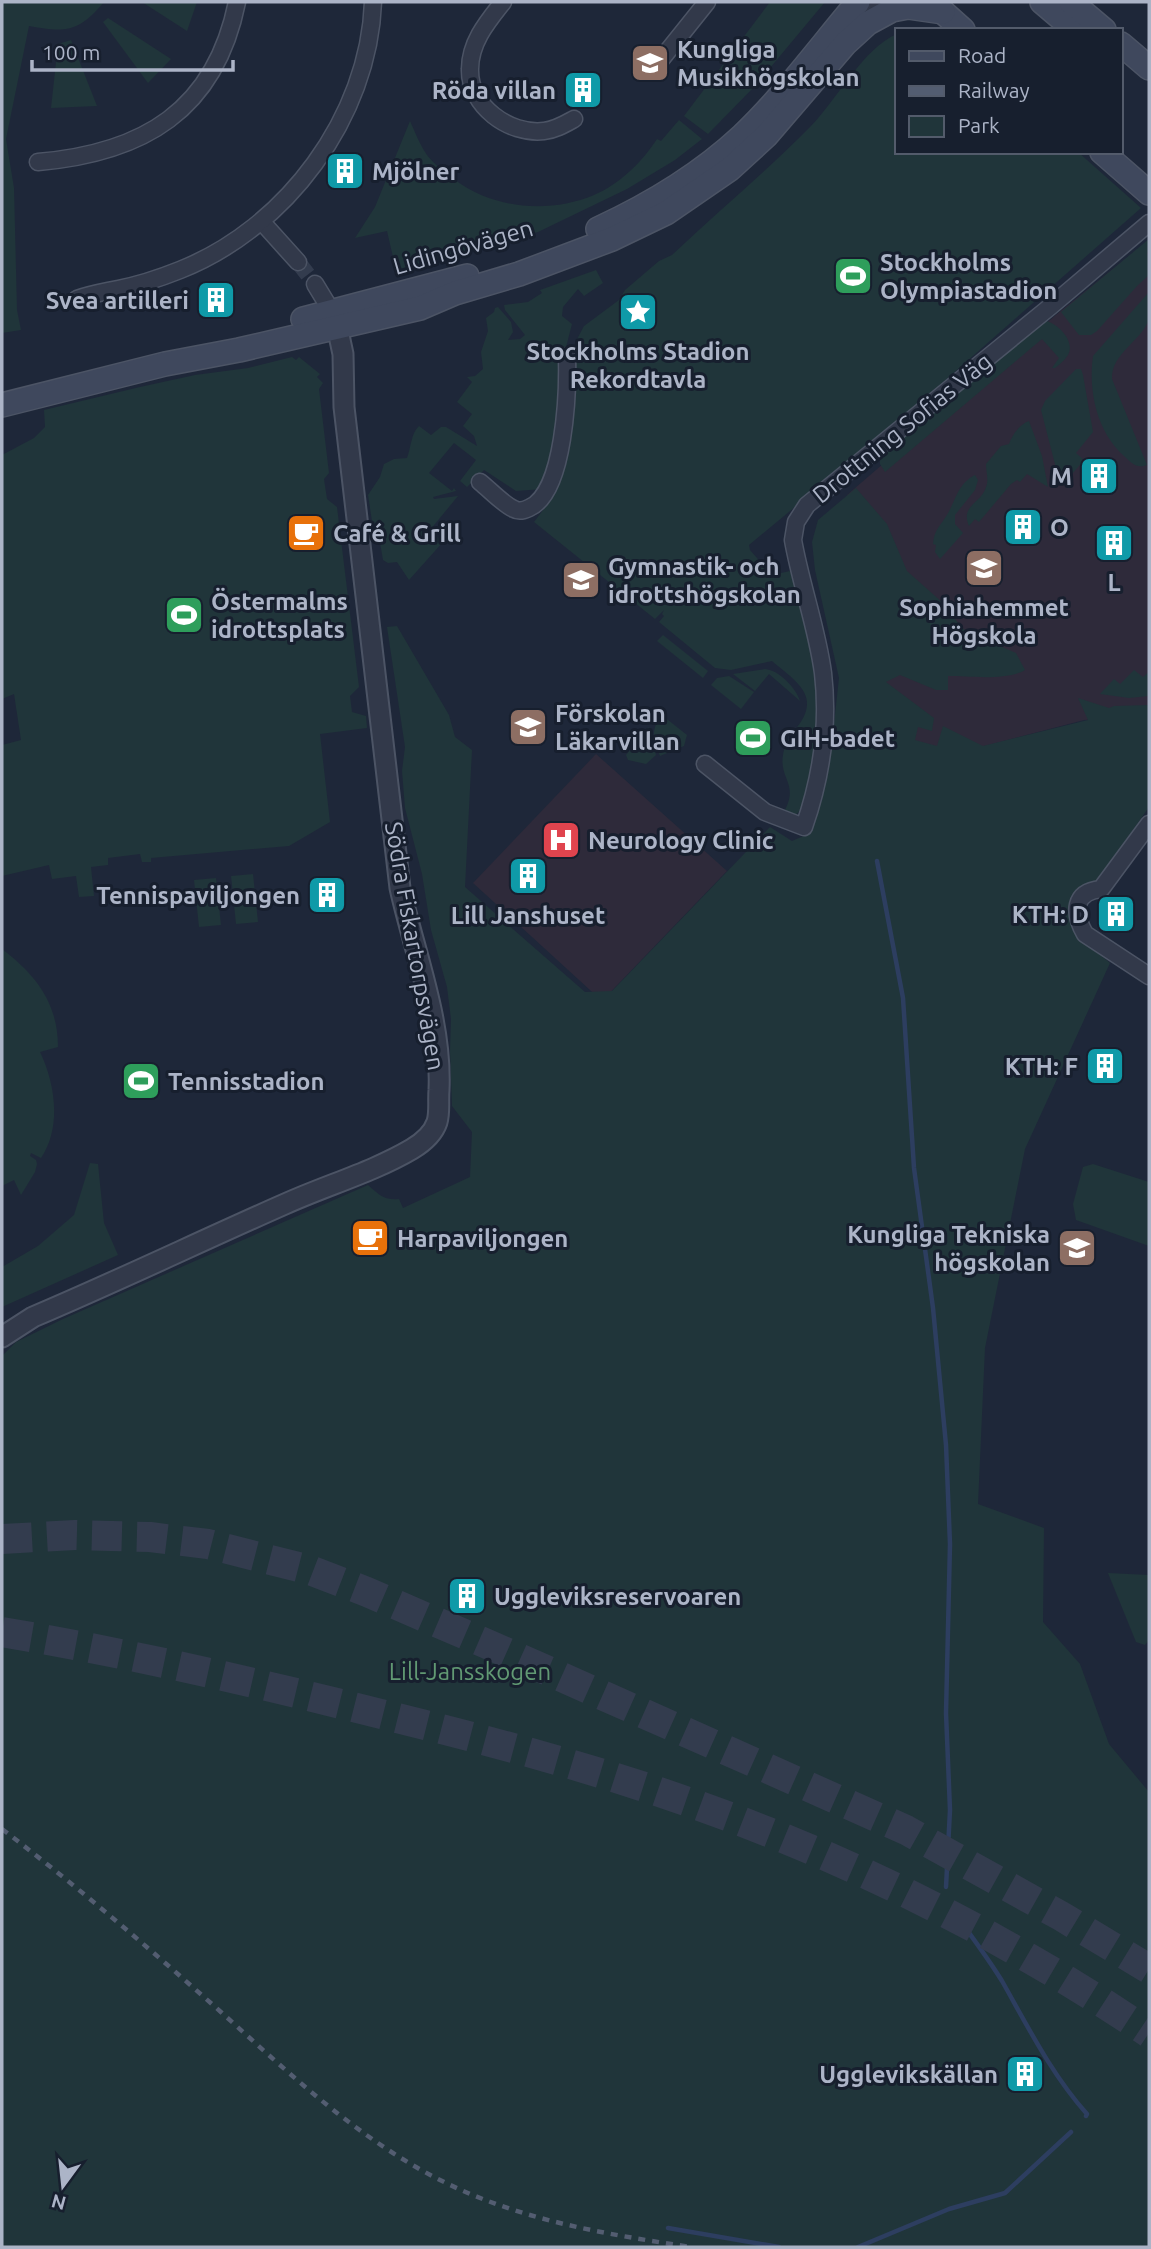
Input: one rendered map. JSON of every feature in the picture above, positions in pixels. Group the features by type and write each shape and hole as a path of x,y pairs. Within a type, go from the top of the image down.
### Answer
{"main road":[{"name":"Lidingövägen","path":"2,405 165,364 239,350 499,268 571,242 669,191 699,171 743,135 858,2"},
{"path":"1042,2 1073,28"},
{"path":"1072,2 1102,28"},
{"name":"Lidingövägen","path":"2,395 334,319 420,308 455,293 519,274 612,239 666,213 703,190 750,151 786,115 845,44 868,23 892,10 937,7"},
{"path":"937,7 961,28"},
{"path":"1123,46 1149,68"},
{"path":"1123,67 1149,76"},
{"path":"1104,154 1149,193"}],"street":[{"path":"37,162 71,159 116,148 147,134 173,116 199,89 220,58 237,2"},
{"path":"77,299 92,293 148,281 182,269 246,234 278,207 308,173 330,139 346,107 367,45 373,2"},
{"path":"503,2 481,32 474,49 470,67 471,82 478,99 506,124 517,129 545,131 574,119"},
{"path":"655,67 707,2"},
{"name":"Lidingövägen","path":"845,44 874,2"},
{"path":"262,222 298,262"},
{"name":"Drottning Sofias Väg","path":"705,764 765,811 804,827 819,769 825,707 822,671 793,540 796,522 807,505 1149,223"},
{"path":"315,284 329,304 334,319"},
{"name":"Södra Fiskartorpsvägen","path":"2,1337 33,1317 311,1192 390,1161 429,1136 436,1124 439,1074 436,1037 417,948 408,924 400,888 345,419 342,340 334,319"},
{"path":"480,482 514,510 538,505 548,491 558,460 565,421 567,356"},
{"path":"1149,824 1101,889 1084,894 1078,903 1077,913 1085,934 1149,976"}],"shaded area":[{"path":"1149,240 1149,714 1084,720 931,760 899,754 847,495 1057,314"},
{"path":"596,754 727,871 602,1001 473,883"}],"green space":[{"path":"2,2 104,2 87,19 71,28 29,26 6,139 14,188 17,310 21,330 2,333"},
{"path":"142,2 197,2 187,31"},
{"path":"770,2 825,2 754,87 708,134 684,116"},
{"path":"108,18 171,59 148,83 103,22"},
{"name":"Stockholms Olympiastadion","path":"895,35 895,154 1080,154 1141,208 900,420 749,545 750,550 772,575 790,571 816,674 820,716 818,743 806,797 798,813 781,817 790,796 783,769 784,750 804,715 807,702 798,684 772,661 731,670 715,668 659,622 664,616 664,610 655,619 534,522 553,497 566,464 574,413 575,343 584,326 619,300 625,290 659,261 672,255 776,160 810,127 862,62"},
{"path":"71,40 97,106 51,108 58,44"},
{"path":"679,120 702,139 675,160 627,189 538,232 396,270 387,231 355,238 375,207 410,121 427,155 470,190 504,202 541,206 577,201 613,185 637,164 657,139 661,141"},
{"path":"1149,239 1149,275 1097,331 1091,335 1079,335 1061,312"},
{"path":"596,270 603,283 584,296 578,289 563,307 562,316 572,324 564,355 554,448 543,489 516,491 484,470 467,487 460,481 476,460 454,443 429,473 452,491 454,488 456,491 433,497 434,499 458,496 430,530 443,542 409,580 397,562 388,563 383,560 379,537 374,534 368,495 380,477 384,464 394,459 407,458 419,426 431,435 441,427 446,427 477,446 474,436 463,426 472,414 457,402 472,382 467,377 475,376 483,369 481,352 488,331 486,318 498,307 511,322 513,332 508,340 520,339 525,335 504,305 528,302 542,293 540,290"},
{"path":"1149,292 1150,309 1146,327 1122,354 1113,370 1112,379 1147,465 1137,466 1115,446 1101,423 1093,397 1092,369 1093,356"},
{"path":"1043,320 1059,328 1067,338 1070,349 1062,362 1052,368 1059,358 1042,339 885,472 880,464 880,454"},
{"name":"Östermalms idrottsplats","path":"292,357 296,360 299,357 320,374 317,377 323,383 319,389 329,473 324,479 327,499 337,507 359,687 350,696 352,712 366,716 367,728 320,734 330,822 289,846 151,858 151,862 142,862 140,854 108,858 108,865 91,867 94,896 79,897 76,876 52,879 49,865 2,876 2,745 21,740 14,694 2,699 2,455 34,438 45,427 44,410 195,375 248,368"},
{"path":"1076,369 1081,369 1083,375 1093,432 1076,453 1084,460 1067,480 1056,468 1041,410 1045,401"},
{"path":"1029,421 1042,456 1048,487 1027,474 1020,482 1017,480 1011,484 979,522 975,519 969,526 967,513 987,484 986,464 1001,446 1009,444 1020,427"},
{"path":"975,475 978,480 975,490 955,515 955,524 963,533 940,559 935,552 936,545 933,544 936,532 960,489"},
{"name":"Lill-Jansskogen","path":"856,488 887,524 907,571 943,603 961,627 982,642 1016,653 1025,670 998,677 948,676 948,690 936,690 900,675 886,682 934,718 932,731 918,727 915,740 937,746 943,726 983,746 1088,720 1078,698 1109,708 1149,705 1149,807 1097,882 1080,889 1075,895 1069,911 1072,928 1077,936 1110,963 1025,1149 985,1348 978,1504 1044,1528 1043,1622 1080,1664 1109,1744 1149,1792 1149,2247 2,2247 2,1356 16,1342 63,1319 368,1185 386,1198 399,1199 403,1208 470,1177 472,1132 452,1106 451,1019 447,987 431,930 422,874 405,808 402,771 405,747 387,627 397,626 449,715 455,737 472,750 465,887 585,992 612,991 770,827 792,841 806,835 822,800 839,678 815,570 812,542 818,520"},
{"path":"663,635 708,671 703,678 657,641"},
{"path":"765,669 786,680 800,701 769,674 755,691 733,674"},
{"path":"1134,670 1143,677 1149,672 1149,696 1129,698 1100,694 1114,679 1120,684"},
{"path":"729,676 754,692 741,709 711,685 717,678"},
{"path":"663,716 687,735 684,746 660,756 654,730"},
{"path":"649,727 656,755 646,764 628,760 626,755"},
{"path":"253,874 258,922 236,924 231,876"},
{"path":"216,878 221,925 199,927 194,880"},
{"path":"2,949 25,969 43,991 57,1031 58,1047 40,1052 52,1091 52,1133 41,1158 31,1153 30,1156 37,1164 21,1195 14,1180 2,1186"},
{"path":"90,1163 98,1164 104,1223 118,1255 2,1307 2,1267 38,1246 74,1215"},
{"path":"1093,1164 1149,1182 1149,1246 1076,1220 1073,1204 1083,1167"},
{"path":"1108,1573 1149,1575 1149,1640 1145,1645 1136,1642"}],"waterway":[{"path":"877,861 903,998 914,1168 933,1308 946,1445 950,1544 946,1713 950,1810 946,1887"},
{"path":"955,1913 997,1972 1041,2050 1086,2116"},
{"path":"858,2247 949,2209 1005,2193 1071,2132"},
{"path":"668,2228 779,2247"}],"tunnel":[{"path":"298,262 315,284"},
{"path":"2,1539 75,1535 150,1537 208,1544 310,1570 494,1647 906,1830 1061,1916 1149,1969"},
{"path":"2,1632 247,1681 469,1736 620,1779 694,1804 813,1850 929,1904 1041,1965 1149,2033"}],"railway":[{"path":"2,1829 114,1919 325,2104 380,2145 440,2180 500,2206 594,2231 691,2247"}],"place":[{"name":"Kungliga Musikhögskolan","path":"650,63"},
{"name":"Röda villan","path":"583,90"},
{"name":"Mjölner","path":"345,171"},
{"name":"Stockholms Olympiastadion","path":"853,276"},
{"name":"Svea artilleri","path":"216,300"},
{"name":"Stockholms Stadion Rekordtavla","path":"638,312"},
{"name":"M","path":"1099,476"},
{"name":"O","path":"1023,527"},
{"name":"Café & Grill","path":"306,533"},
{"name":"L","path":"1114,543"},
{"name":"Sophiahemmet Högskola","path":"984,568"},
{"name":"Gymnastik- och idrottshögskolan","path":"581,580"},
{"name":"Östermalms idrottsplats","path":"184,615"},
{"name":"Förskolan Läkarvillan","path":"528,727"},
{"name":"GIH-badet","path":"753,738"},
{"name":"Neurology Clinic","path":"561,840"},
{"name":"Lill Janshuset","path":"528,876"},
{"name":"Tennispaviljongen","path":"327,895"},
{"name":"KTH: D","path":"1116,914"},
{"name":"KTH: F","path":"1105,1066"},
{"name":"Tennisstadion","path":"141,1081"},
{"name":"Harpaviljongen","path":"370,1238"},
{"name":"Kungliga Tekniska högskolan","path":"1077,1248"},
{"name":"Uggleviksreservoaren","path":"467,1596"},
{"name":"Ugglevikskällan","path":"1025,2074"}]}
